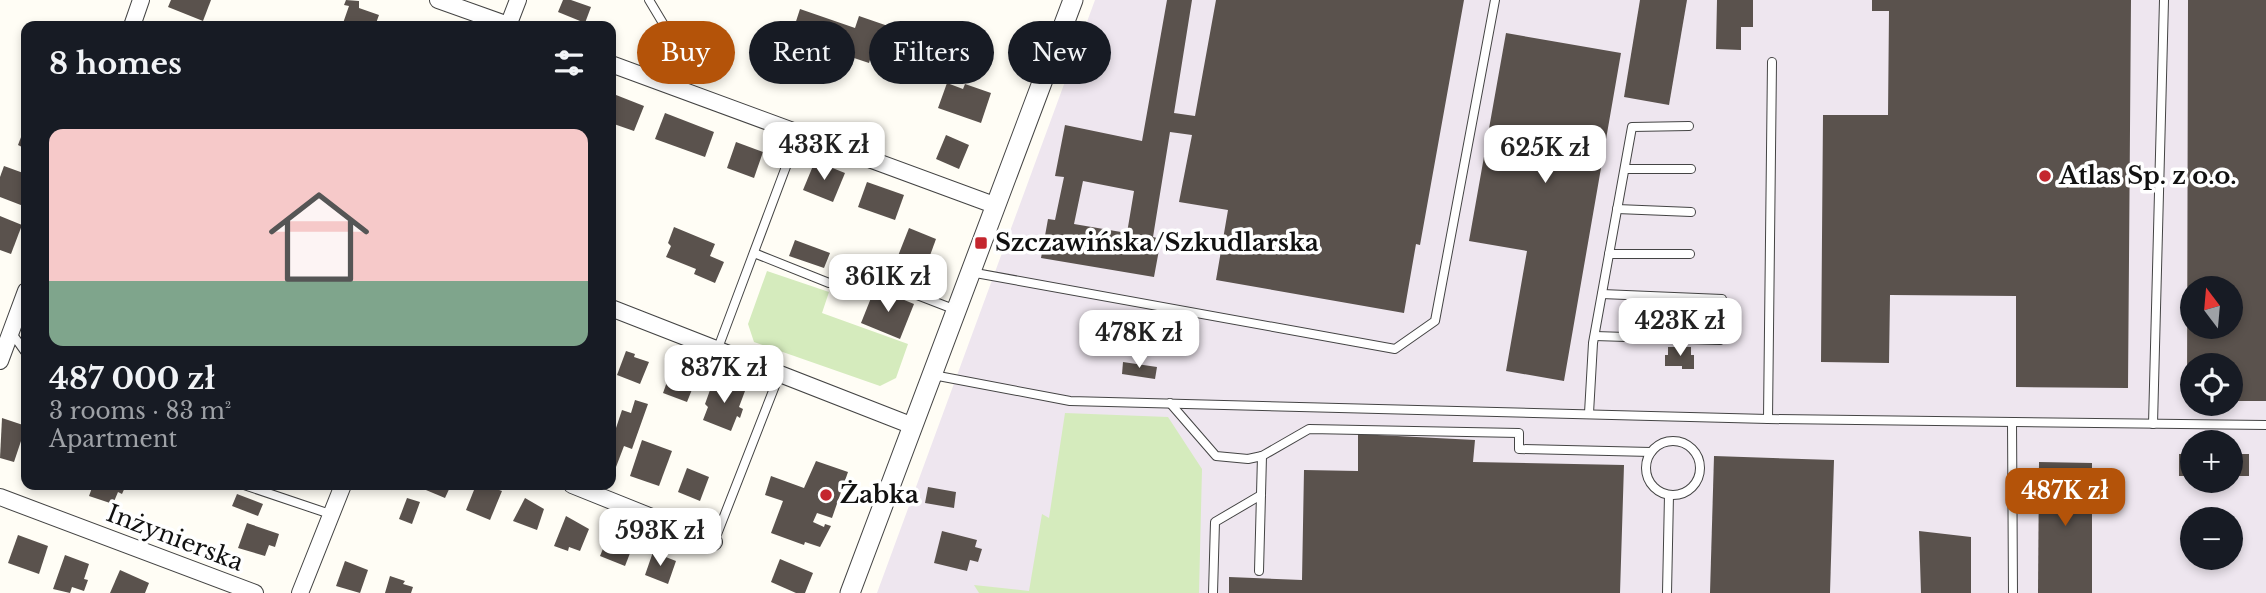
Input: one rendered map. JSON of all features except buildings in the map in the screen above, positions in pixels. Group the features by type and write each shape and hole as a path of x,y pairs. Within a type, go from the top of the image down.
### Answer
{"street":[{"path":"134,21 141,0"},
{"path":"438,0 495,21"},
{"path":"511,21 518,0"},
{"path":"850,593 1073,0"},
{"path":"616,66 995,205"},
{"path":"0,360 6,326 21,300"},
{"path":"616,310 913,426"},
{"path":"300,593 341,490"},
{"path":"585,490 715,542"},
{"name":"Inżynierska","path":"0,497 255,593"}],"lane":[{"path":"649,0 688,65 682,90"},
{"path":"970,272 1395,349 1435,321 1495,0"},
{"path":"2153,424 2164,0"},
{"path":"1768,419 1772,62"},
{"path":"1589,413 1595,336 1632,127 1689,126"},
{"path":"718,348 799,132"},
{"path":"1625,169 1691,169"},
{"path":"1618,209 1691,212"},
{"path":"754,253 829,283 868,275 956,310"},
{"path":"1609,254 1689,254"},
{"path":"1602,294 1722,299"},
{"path":"6,326 21,346"},
{"path":"1595,336 1720,340"},
{"path":"715,542 780,373"},
{"path":"933,375 1070,401 1768,419 2266,425"},
{"path":"1170,403 1216,456 1248,459 1262,456 1309,429 1519,433 1519,449 1651,452"},
{"path":"2012,422 2013,593"},
{"path":"1675,441 1690,447 1699,461 1698,478 1694,485 1679,495 1669,495 1653,486 1648,478 1647,460 1658,445 1675,441"},
{"path":"1259,571 1262,456"},
{"path":"259,490 332,515"},
{"path":"1213,593 1215,522 1261,495"},
{"path":"1667,593 1669,495"}],"shaded area":[{"path":"1095,0 2266,0 2266,593 877,593 1064,84 1111,84 1111,21 1087,21"}],"green space":[{"path":"767,271 829,292 822,313 908,344 896,378 880,386 754,342 748,324"},
{"path":"1065,413 1168,417 1202,469 1199,593 979,593 974,585 1029,591 1042,514 1049,518"}],"place":[{"name":"Atlas Sp. z o.o.","path":"2045,176"},
{"name":"Szczawińska/Szkudlarska","path":"981,243"},
{"name":"Żabka","path":"826,495"}]}
